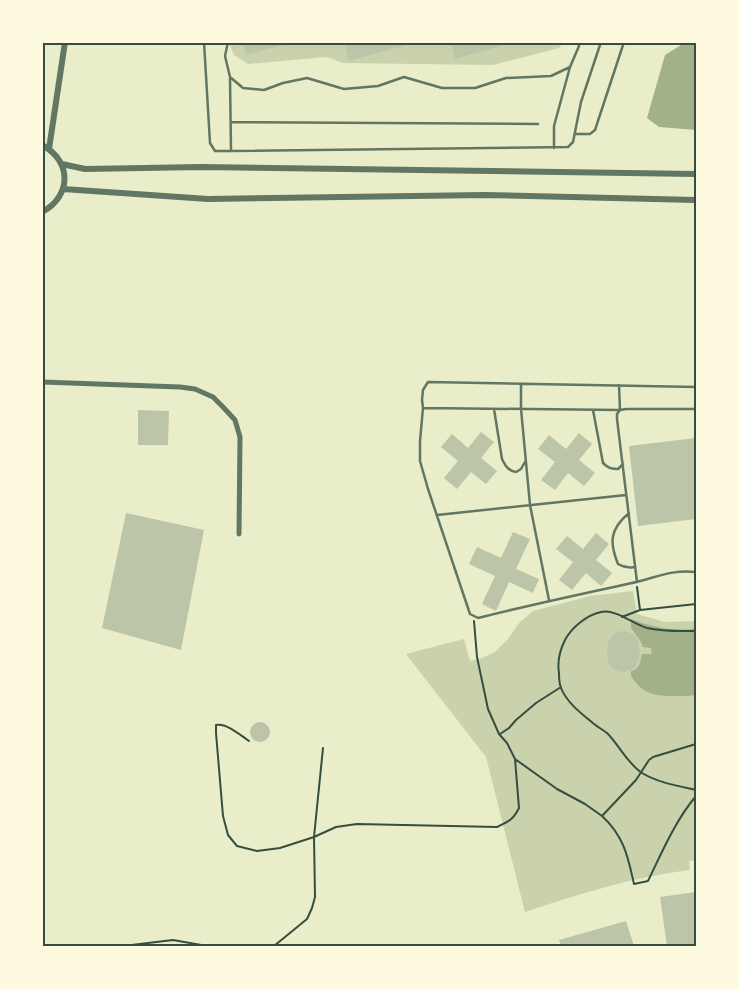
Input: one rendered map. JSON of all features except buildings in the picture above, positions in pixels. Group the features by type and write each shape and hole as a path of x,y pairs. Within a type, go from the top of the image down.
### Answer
{"street":[{"path":"49,149 65,42"},
{"path":"42,145 57,156 62,164 65,181 63,190 55,203 42,212"},
{"path":"62,164 85,169 201,167 696,174"},
{"path":"63,190 208,199 484,195 696,200"},
{"path":"42,382 180,387 195,389 213,397 235,420 240,437 239,534"}],"lane":[{"path":"204,42 210,143 215,151 568,147 574,142 581,102 601,42"},
{"path":"228,42 225,56 230,77 231,151"},
{"path":"554,148 554,126 578,42"},
{"path":"574,134 590,134 595,130 624,42"},
{"path":"230,77 243,88 264,90 283,83 307,78 344,89 378,86 404,77 442,88 475,88 506,78 551,76 570,67"},
{"path":"231,122 538,124"},
{"path":"696,387 428,382 423,390 420,441 420,461 470,614 473,617 478,618 674,572 696,572"},
{"path":"521,384 521,409 530,505 549,600"},
{"path":"619,385 620,410 616,419 637,582"},
{"path":"423,408 696,409"},
{"path":"494,408 502,458 505,464 512,471 516,472 521,469 526,461"},
{"path":"593,410 603,463 608,468 613,469 618,468 622,464"},
{"path":"437,515 626,495"},
{"path":"629,513 616,525 612,537 618,564 631,568 635,567"}],"path":[{"path":"637,582 640,610"},
{"path":"622,616 640,610 696,604"},
{"path":"696,630 666,631 652,629 622,616 603,612 595,614 582,621 567,636 562,646 558,666 561,686 569,701 605,732 641,772 666,784 696,790"},
{"path":"248,741 227,726 216,725 223,816 228,835 237,846 257,850 280,848 314,837 336,827 357,824 497,827 509,821 515,816 518,808 515,759 508,744 499,734 488,709 477,657 473,617"},
{"path":"499,734 509,728 536,703 561,686"},
{"path":"602,816 636,780 649,760 653,757 696,744"},
{"path":"274,946 307,919 312,908 314,897 314,837 323,748"},
{"path":"515,759 557,789 585,804 609,823 628,855 634,884 648,881 668,840 696,796"},
{"path":"123,946 173,940 207,946"}],"shaded area":[{"path":"686,42 696,43 696,130 659,127 647,118 665,55"},
{"path":"229,43 563,43 559,48 493,65 343,63 327,57 248,64 234,55"},
{"path":"633,591 637,614 665,622 696,621 696,860 689,861 690,870 627,882 525,912 486,757 406,654 464,639 470,661 482,658 495,652 508,639 519,623 533,611 590,596"},
{"path":"631,619 663,628 680,630 696,628 696,695 662,696 645,691 640,687 631,676 631,671 638,667 642,654 652,654 651,648 643,647 631,628"}]}
